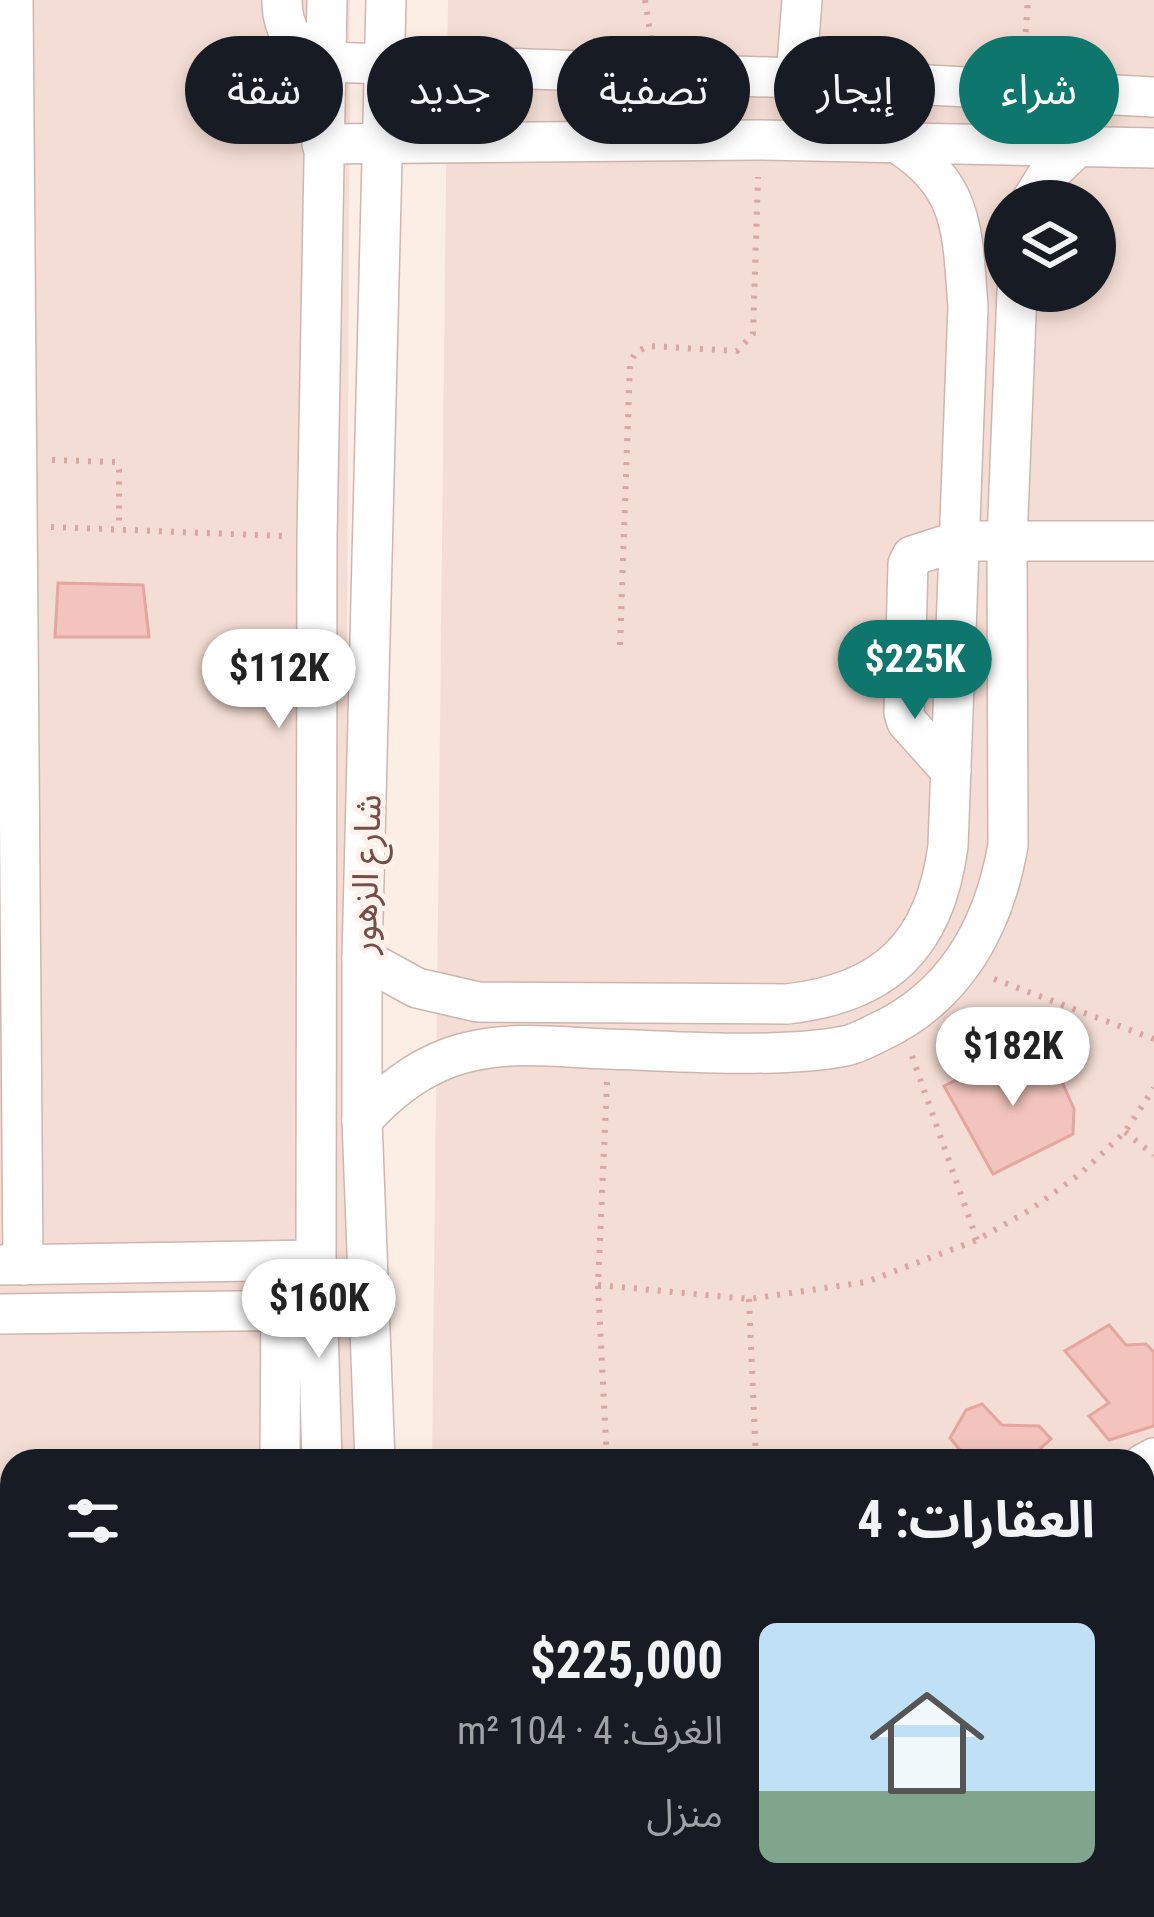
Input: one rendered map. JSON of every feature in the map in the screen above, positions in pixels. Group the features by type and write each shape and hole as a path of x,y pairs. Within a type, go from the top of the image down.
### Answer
{"street":[{"path":"14,0 6,122 17,460 12,1265 298,1261"},
{"path":"282,0 282,19 290,36"},
{"name":"شارع الزهور","path":"327,0 327,36"},
{"name":"شارع الزهور","path":"386,0 387,36"},
{"path":"799,36 802,0"},
{"path":"1140,96 1154,61"},
{"path":"533,70 774,77"},
{"path":"533,141 759,140 1154,148"},
{"name":"شارع الزهور","path":"320,1449 300,1310 298,1261 322,144"},
{"name":"شارع الزهور","path":"375,1449 362,1120 362,958 386,144"},
{"path":"362,958 417,988 478,1002 787,1004 829,1000 868,984 901,959 927,926 943,887 951,771 968,306 962,230 954,200 938,175 900,145"},
{"path":"1044,180 1079,146"},
{"path":"362,1120 403,1082 452,1057 506,1046 797,1051 850,1046 900,1022 934,997 962,967 993,909 1008,845 1006,541 1016,312"},
{"path":"958,541 1154,541"},
{"path":"0,1314 300,1310 282,1449"}],"path":[{"path":"1026,36 1028,0"},
{"path":"620,645 630,363 636,352 649,346 737,351 753,334 759,140"},
{"path":"17,460 116,462 118,528"},
{"path":"17,526 317,538"},
{"path":"962,967 1154,1039"},
{"path":"900,1022 977,1240"},
{"path":"606,1449 598,1285 609,1049"},
{"path":"598,1285 748,1299 866,1282 977,1240 1030,1210 1080,1174 1125,1132 1154,1088"},
{"path":"1125,1132 1154,1155"},
{"path":"748,1299 755,1449"}],"shaded area":[{"path":"0,0 350,0 346,890 361,1449 0,1449"},
{"path":"448,0 1154,0 1154,1449 432,1449 446,144 533,144 533,36 448,36"}],"building":[{"path":"58,583 143,585 149,637 55,637"},
{"path":"1022,1049 1059,1075 1074,1109 1073,1134 993,1174 944,1086"},
{"path":"1109,1325 1126,1345 1146,1344 1154,1352 1154,1426 1109,1440 1089,1416 1109,1403 1065,1351"},
{"path":"982,1404 1002,1425 1039,1426 1051,1439 1041,1449 959,1449 950,1438 966,1410"}]}
